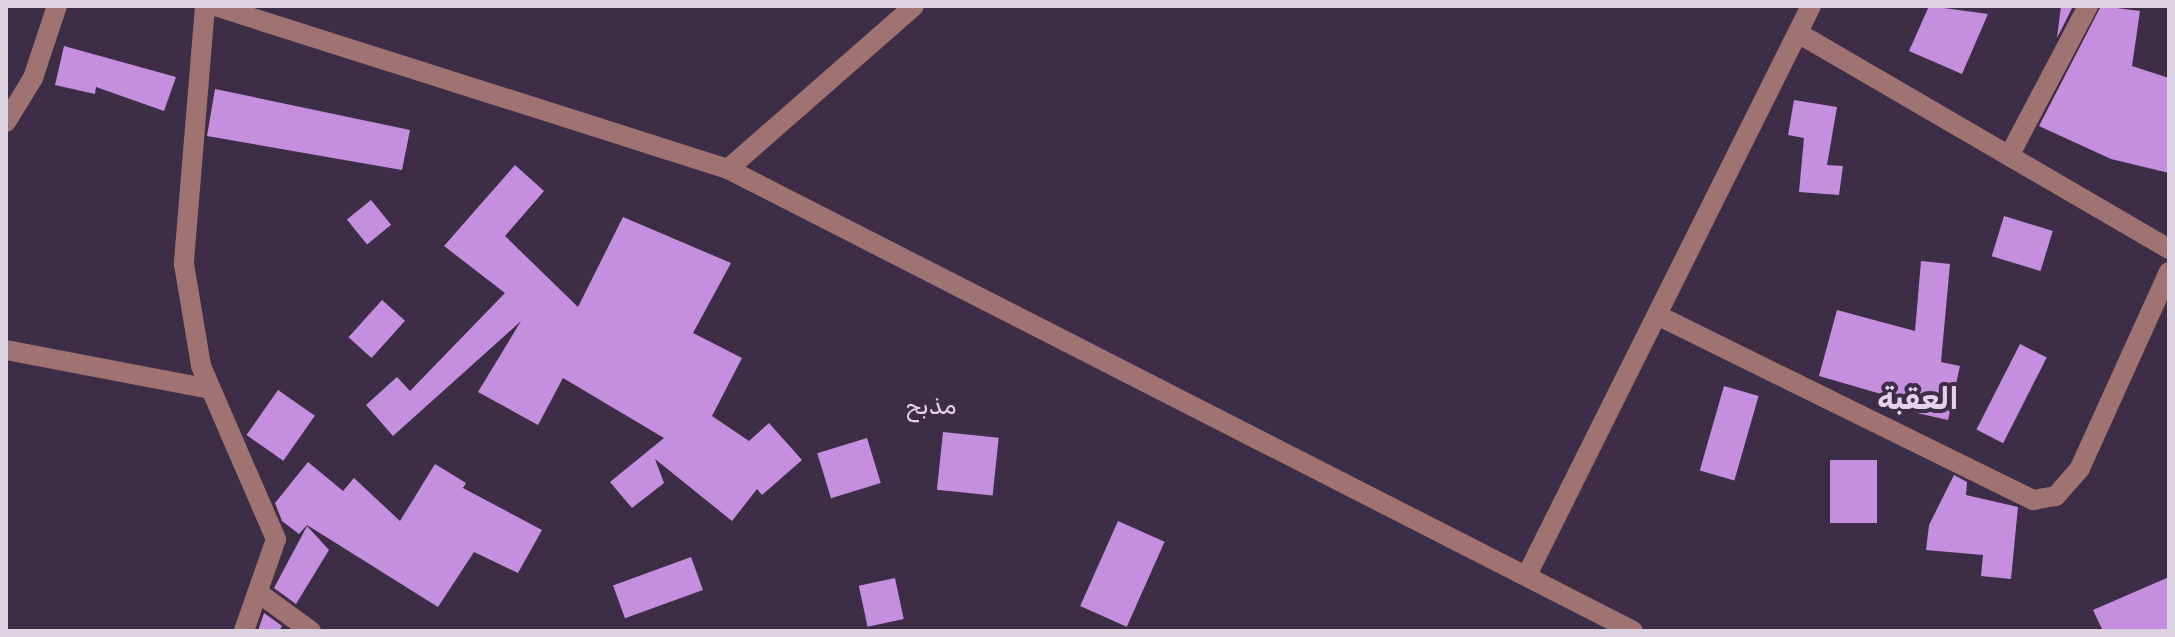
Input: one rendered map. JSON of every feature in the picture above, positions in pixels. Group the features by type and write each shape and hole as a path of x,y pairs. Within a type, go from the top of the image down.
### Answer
{"street":[{"path":"6,122 33,78 57,6"},
{"path":"205,6 184,264 210,389 276,539 260,594 244,631"},
{"path":"215,6 728,169 1528,573 1633,631"},
{"path":"728,169 914,6"},
{"path":"1528,573 1811,6"},
{"path":"2009,156 2088,6"},
{"path":"1798,33 2169,249"},
{"path":"1657,315 2033,500 2056,496 2080,468 2169,272"},
{"path":"6,350 210,389"},
{"path":"260,594 311,631"}],"building":[{"path":"1929,6 1988,14 1962,74 1909,51"},
{"path":"2061,6 2073,6 2057,38"},
{"path":"2101,6 2140,11 2132,66 2169,78 2169,173 2111,159 2039,126"},
{"path":"64,46 176,77 164,111 96,87 95,94 55,85"},
{"path":"215,89 410,130 402,170 207,136"},
{"path":"1794,100 1837,107 1827,165 1843,166 1839,195 1799,192 1804,138 1788,135"},
{"path":"515,165 544,191 505,236 578,307 623,217 731,263 693,333 742,358 712,416 749,441 769,423 802,460 762,495 757,489 732,521 655,459 664,483 632,508 610,482 664,438 563,378 538,425 478,392 521,321 393,436 366,405 397,377 410,391 505,293 444,246"},
{"path":"371,200 391,225 367,244 347,220"},
{"path":"2004,216 2053,231 2040,271 1992,256"},
{"path":"1921,261 1950,264 1941,362 1960,366 1948,420 1886,406 1888,396 1819,376 1837,310 1915,331"},
{"path":"382,300 405,321 372,358 349,337"},
{"path":"2020,344 2047,358 2003,443 1976,430"},
{"path":"1724,386 1759,396 1734,481 1700,471"},
{"path":"278,390 315,416 283,461 246,435"},
{"path":"943,432 999,438 993,496 937,490"},
{"path":"867,438 881,483 831,498 817,453"},
{"path":"1830,460 1877,460 1877,523 1830,523"},
{"path":"308,462 343,491 354,478 400,521 435,464 466,483 463,488 542,530 518,573 474,552 438,607 307,525 299,534 282,521 275,503"},
{"path":"1954,475 1967,482 1966,495 2018,507 2011,579 1981,576 1983,555 1926,550 1929,525"},
{"path":"1118,521 1165,542 1127,627 1080,606"},
{"path":"307,526 329,550 296,604 274,588"},
{"path":"691,557 703,590 625,618 613,585"},
{"path":"2169,577 2169,631 2103,631 2093,610"},
{"path":"895,578 904,619 868,627 859,586"},
{"path":"264,613 282,626 279,631 258,631"}],"district":[{"name":"العقبة","path":"1918,399"},
{"name":"مذبح","path":"931,407"}]}
